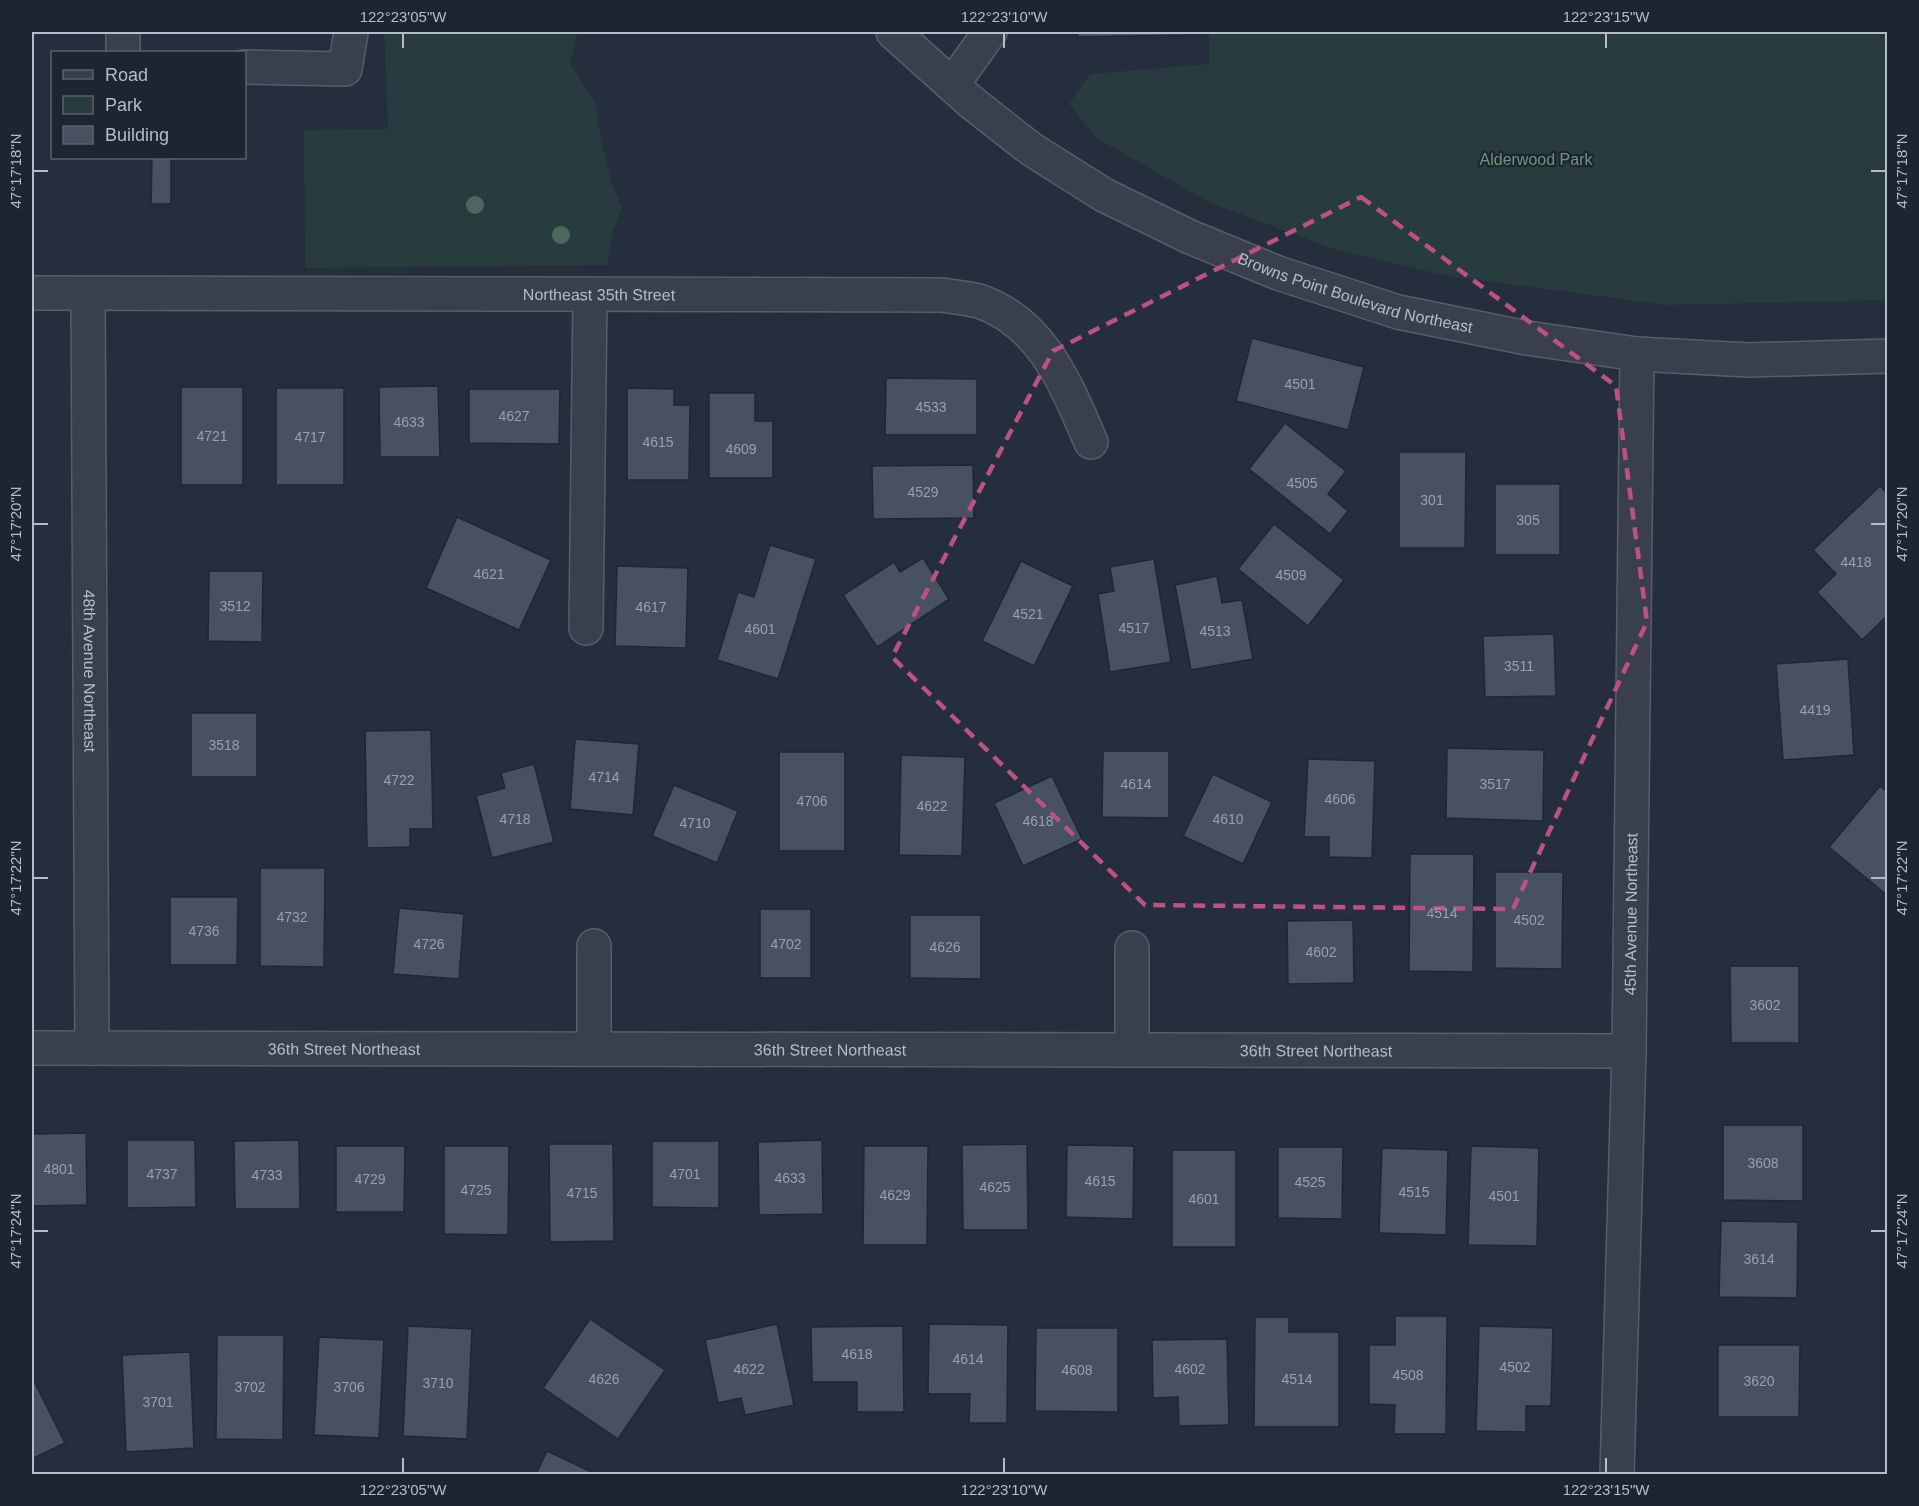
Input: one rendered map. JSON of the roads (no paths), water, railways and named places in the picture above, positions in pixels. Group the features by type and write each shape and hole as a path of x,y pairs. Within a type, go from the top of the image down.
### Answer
{"street":[{"path":"123,32 123,51"},
{"path":"246,68 345,69 351,32"},
{"name":"Browns Point Boulevard Northeast","path":"893,32 952,85 1031,149 1104,195 1190,237 1278,273 1398,312 1527,338 1637,354 1748,360 1887,356"},
{"path":"952,85 990,32"},
{"name":"Northeast 35th Street","path":"32,293 88,295 942,295 978,301 999,310 1021,324 1043,348 1061,374 1091,442"},
{"name":"48th Avenue Northeast","path":"88,295 92,1048"},
{"path":"586,628 590,295"},
{"name":"45th Avenue Northeast","path":"1617,1474 1629,1051 1637,354"},
{"path":"594,946 594,1049"},
{"path":"1132,948 1132,1050"},
{"name":"36th Street Northeast","path":"32,1048 1629,1051"}],"park label":[{"name":"Alderwood Park","path":"1536,159"}]}
